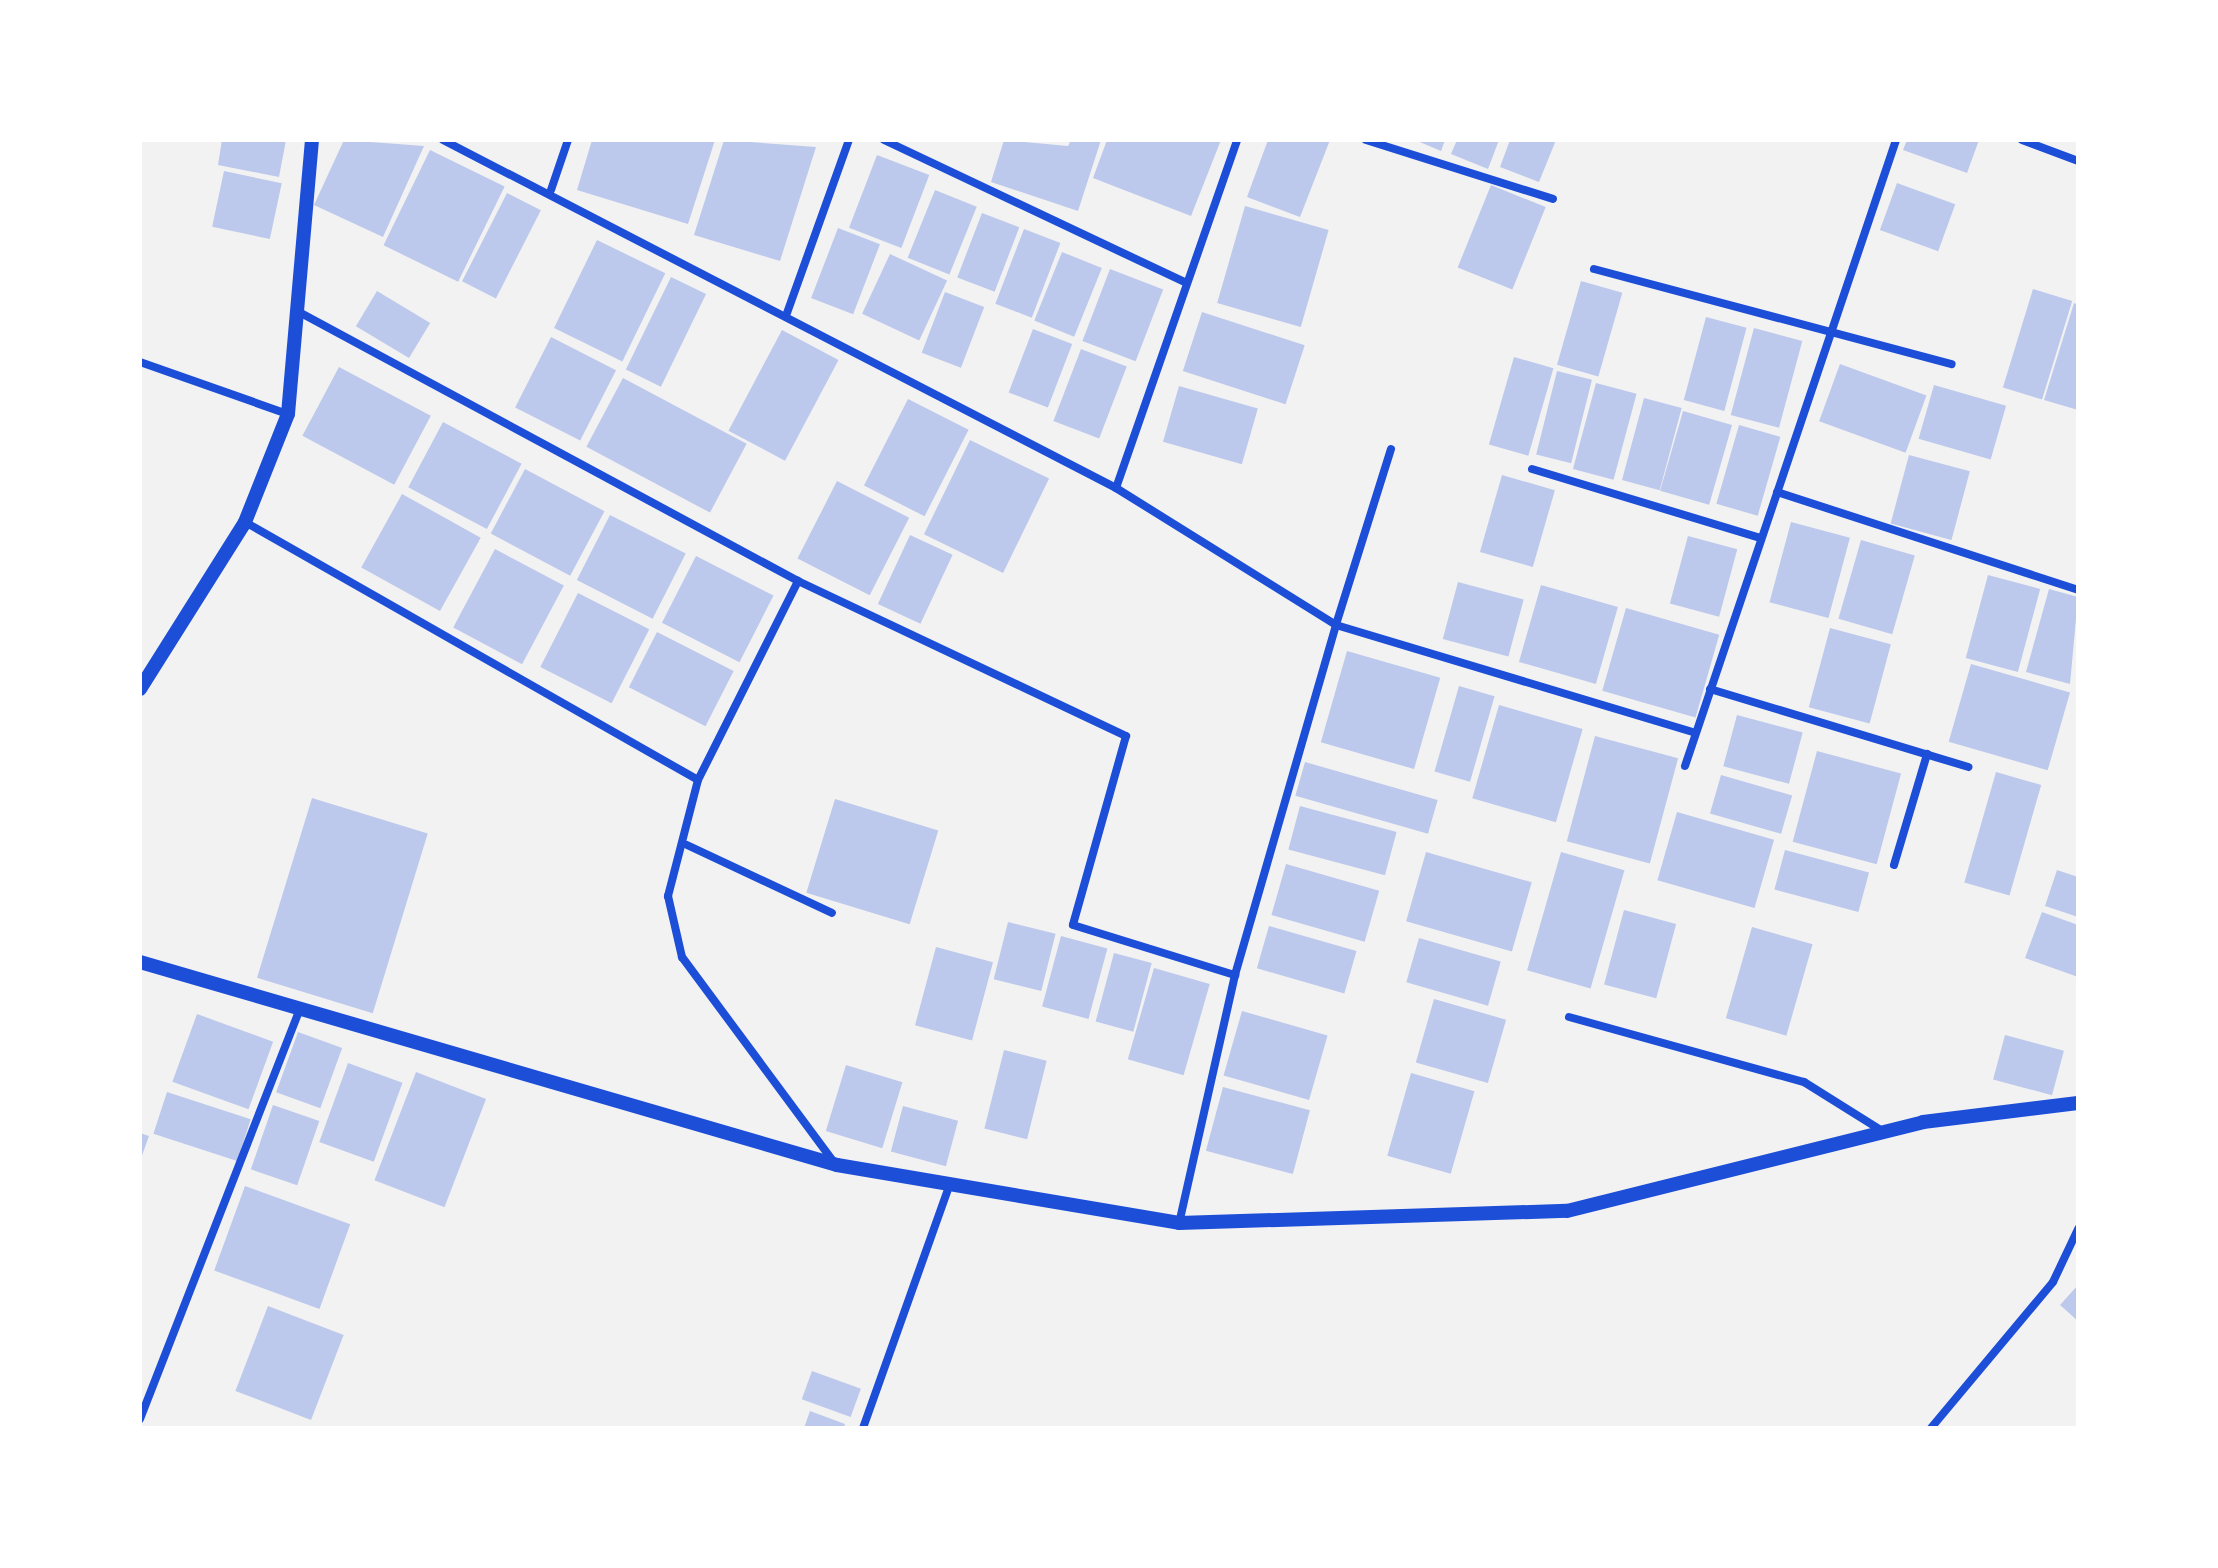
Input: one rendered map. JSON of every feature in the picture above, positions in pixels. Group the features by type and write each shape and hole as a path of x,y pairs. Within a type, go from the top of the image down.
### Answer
{"street":[{"path":"140,689 245,522 288,414 312,140"},
{"path":"443,140 551,190 1116,488 1336,625 1695,733"},
{"path":"551,190 568,140"},
{"path":"787,313 849,140"},
{"path":"884,140 1186,283"},
{"path":"1116,488 1237,140"},
{"path":"1366,140 1553,199"},
{"path":"1685,766 1896,140"},
{"path":"2022,140 2078,161"},
{"path":"1594,269 1952,364"},
{"path":"299,312 798,581 1126,736 1073,925 1235,975"},
{"path":"140,362 288,414"},
{"path":"1179,1223 1235,975 1336,625 1391,449"},
{"path":"1532,469 1761,538"},
{"path":"1777,492 2078,590"},
{"path":"245,522 698,780"},
{"path":"798,581 698,780 687,845 668,896 682,957 837,1165"},
{"path":"1710,689 1968,767"},
{"path":"1894,865 1927,754"},
{"path":"687,845 832,913"},
{"path":"140,962 298,1013 837,1165 1179,1223 1567,1211 1884,1132 2078,1103"},
{"path":"140,1419 298,1013"},
{"path":"1569,1017 1804,1082 1884,1132"},
{"path":"863,1428 950,1184"},
{"path":"1931,1428 2053,1282 2078,1229"}],"building":[{"path":"222,140 286,140 279,177 218,165"},
{"path":"344,140 424,146 383,237 314,205"},
{"path":"592,140 715,140 688,224 577,190"},
{"path":"724,140 816,147 780,261 694,235"},
{"path":"1004,140 1068,146 1071,140 1101,140 1078,211 991,182"},
{"path":"1107,140 1221,140 1191,216 1093,178"},
{"path":"1268,140 1330,140 1300,217 1247,197"},
{"path":"1415,140 1445,140 1441,151"},
{"path":"1457,140 1499,140 1488,169 1451,154"},
{"path":"1510,140 1556,140 1539,182 1500,167"},
{"path":"1907,140 1979,140 1967,173 1903,150"},
{"path":"430,150 505,186 458,282 384,245"},
{"path":"877,155 929,175 901,248 849,228"},
{"path":"224,171 282,183 270,239 212,227"},
{"path":"1897,183 1955,204 1938,251 1880,230"},
{"path":"1491,185 1546,207 1512,290 1458,268"},
{"path":"935,190 977,207 949,275 908,258"},
{"path":"507,193 541,210 496,298 462,281"},
{"path":"1245,206 1329,230 1301,327 1217,303"},
{"path":"982,213 1019,227 995,292 957,277"},
{"path":"838,228 880,244 853,314 811,298"},
{"path":"1024,229 1060,243 1032,318 995,304"},
{"path":"597,240 665,273 622,361 554,328"},
{"path":"1062,252 1102,268 1074,337 1034,321"},
{"path":"890,254 947,281 919,340 862,314"},
{"path":"1110,269 1163,289 1136,361 1082,341"},
{"path":"671,277 706,294 661,387 626,370"},
{"path":"1581,281 1622,293 1598,376 1557,365"},
{"path":"2033,289 2072,301 2042,399 2003,387"},
{"path":"377,291 430,323 409,358 356,326"},
{"path":"945,292 984,307 961,368 922,353"},
{"path":"2074,303 2078,305 2078,410 2044,400"},
{"path":"1202,312 1305,345 1286,404 1183,371"},
{"path":"1706,317 1747,328 1724,411 1684,400"},
{"path":"1754,328 1802,341 1779,428 1731,415"},
{"path":"1033,329 1072,344 1048,408 1009,392"},
{"path":"782,330 839,360 785,461 728,431"},
{"path":"551,337 616,370 580,441 515,407"},
{"path":"1081,349 1127,367 1099,438 1053,421"},
{"path":"1514,357 1553,368 1528,456 1489,444"},
{"path":"1840,364 1926,395 1906,453 1819,421"},
{"path":"339,367 431,416 394,485 302,436"},
{"path":"1557,371 1592,380 1571,463 1536,454"},
{"path":"623,378 747,444 710,513 586,447"},
{"path":"1596,383 1637,394 1614,480 1573,469"},
{"path":"1934,385 2006,406 1991,460 1919,439"},
{"path":"1179,386 1258,409 1242,464 1163,442"},
{"path":"1644,398 1682,408 1660,490 1622,480"},
{"path":"908,399 969,430 925,516 864,485"},
{"path":"1683,411 1732,425 1709,505 1660,491"},
{"path":"443,422 522,464 487,529 408,487"},
{"path":"1739,425 1780,437 1758,516 1716,504"},
{"path":"970,440 1049,479 1003,573 924,534"},
{"path":"1909,455 1970,471 1951,540 1891,524"},
{"path":"525,469 604,511 570,576 491,533"},
{"path":"1502,475 1555,490 1533,567 1480,552"},
{"path":"837,481 909,518 870,595 798,559"},
{"path":"402,494 481,538 440,611 361,567"},
{"path":"610,515 686,554 653,619 577,580"},
{"path":"1791,522 1850,538 1828,618 1770,602"},
{"path":"910,535 953,555 920,624 878,604"},
{"path":"1688,536 1737,549 1719,617 1670,604"},
{"path":"1861,540 1915,555 1892,634 1838,619"},
{"path":"495,549 564,586 522,664 453,628"},
{"path":"696,556 774,595 739,662 662,623"},
{"path":"1988,575 2040,589 2018,672 1966,658"},
{"path":"1458,582 1524,600 1508,657 1443,639"},
{"path":"1541,585 1618,607 1596,684 1519,662"},
{"path":"2049,589 2078,597 2070,684 2026,672"},
{"path":"578,593 649,629 612,703 540,667"},
{"path":"1626,608 1719,635 1696,717 1602,691"},
{"path":"1830,628 1891,644 1870,724 1809,707"},
{"path":"657,632 734,671 705,726 629,687"},
{"path":"1347,651 1440,678 1414,769 1321,742"},
{"path":"1971,664 2070,692 2048,770 1949,742"},
{"path":"1459,686 1495,696 1470,782 1434,772"},
{"path":"1499,705 1583,729 1556,822 1472,798"},
{"path":"1737,715 1803,733 1789,784 1723,766"},
{"path":"1595,736 1678,758 1650,864 1567,841"},
{"path":"1817,751 1901,774 1877,864 1793,842"},
{"path":"1305,762 1438,800 1428,834 1295,796"},
{"path":"1996,772 2041,785 2009,896 1964,883"},
{"path":"1721,775 1792,795 1781,834 1710,813"},
{"path":"312,798 428,833 373,1013 257,978"},
{"path":"835,799 938,831 910,924 806,893"},
{"path":"1300,806 1397,832 1385,875 1288,849"},
{"path":"1677,812 1774,840 1755,908 1657,880"},
{"path":"1785,850 1869,873 1858,912 1774,890"},
{"path":"1426,852 1532,882 1512,952 1406,921"},
{"path":"1561,852 1624,870 1591,988 1527,970"},
{"path":"1286,864 1379,891 1365,942 1271,915"},
{"path":"2057,870 2078,877 2078,917 2045,906"},
{"path":"1624,910 1676,924 1656,998 1604,984"},
{"path":"2042,912 2078,925 2078,977 2025,958"},
{"path":"1008,922 1056,934 1041,991 994,979"},
{"path":"1269,926 1356,951 1344,993 1257,968"},
{"path":"1752,927 1813,944 1786,1036 1726,1018"},
{"path":"1061,936 1107,948 1088,1019 1042,1007"},
{"path":"1419,938 1501,961 1488,1006 1406,982"},
{"path":"936,947 993,962 972,1041 915,1025"},
{"path":"1114,953 1152,963 1133,1032 1096,1022"},
{"path":"1154,968 1210,984 1184,1075 1128,1059"},
{"path":"1434,999 1506,1020 1488,1083 1416,1062"},
{"path":"1242,1011 1328,1036 1309,1100 1224,1075"},
{"path":"197,1014 273,1042 248,1109 172,1082"},
{"path":"298,1032 342,1048 320,1108 276,1092"},
{"path":"2005,1035 2064,1051 2052,1095 1993,1079"},
{"path":"1004,1050 1047,1061 1027,1139 984,1129"},
{"path":"348,1063 403,1083 374,1162 319,1142"},
{"path":"846,1065 902,1082 882,1148 826,1131"},
{"path":"416,1072 486,1099 444,1207 374,1180"},
{"path":"1411,1073 1474,1091 1451,1174 1387,1156"},
{"path":"1223,1087 1310,1110 1293,1174 1206,1151"},
{"path":"167,1092 251,1119 237,1161 153,1134"},
{"path":"273,1105 319,1121 297,1185 251,1169"},
{"path":"903,1106 958,1121 946,1166 891,1151"},
{"path":"140,1133 149,1136 140,1161"},
{"path":"245,1186 350,1224 319,1309 214,1271"},
{"path":"2078,1285 2078,1321 2060,1305"},
{"path":"268,1306 344,1335 311,1420 235,1391"},
{"path":"812,1371 861,1389 851,1417 802,1399"},
{"path":"810,1411 845,1424 844,1428 804,1428"}]}
